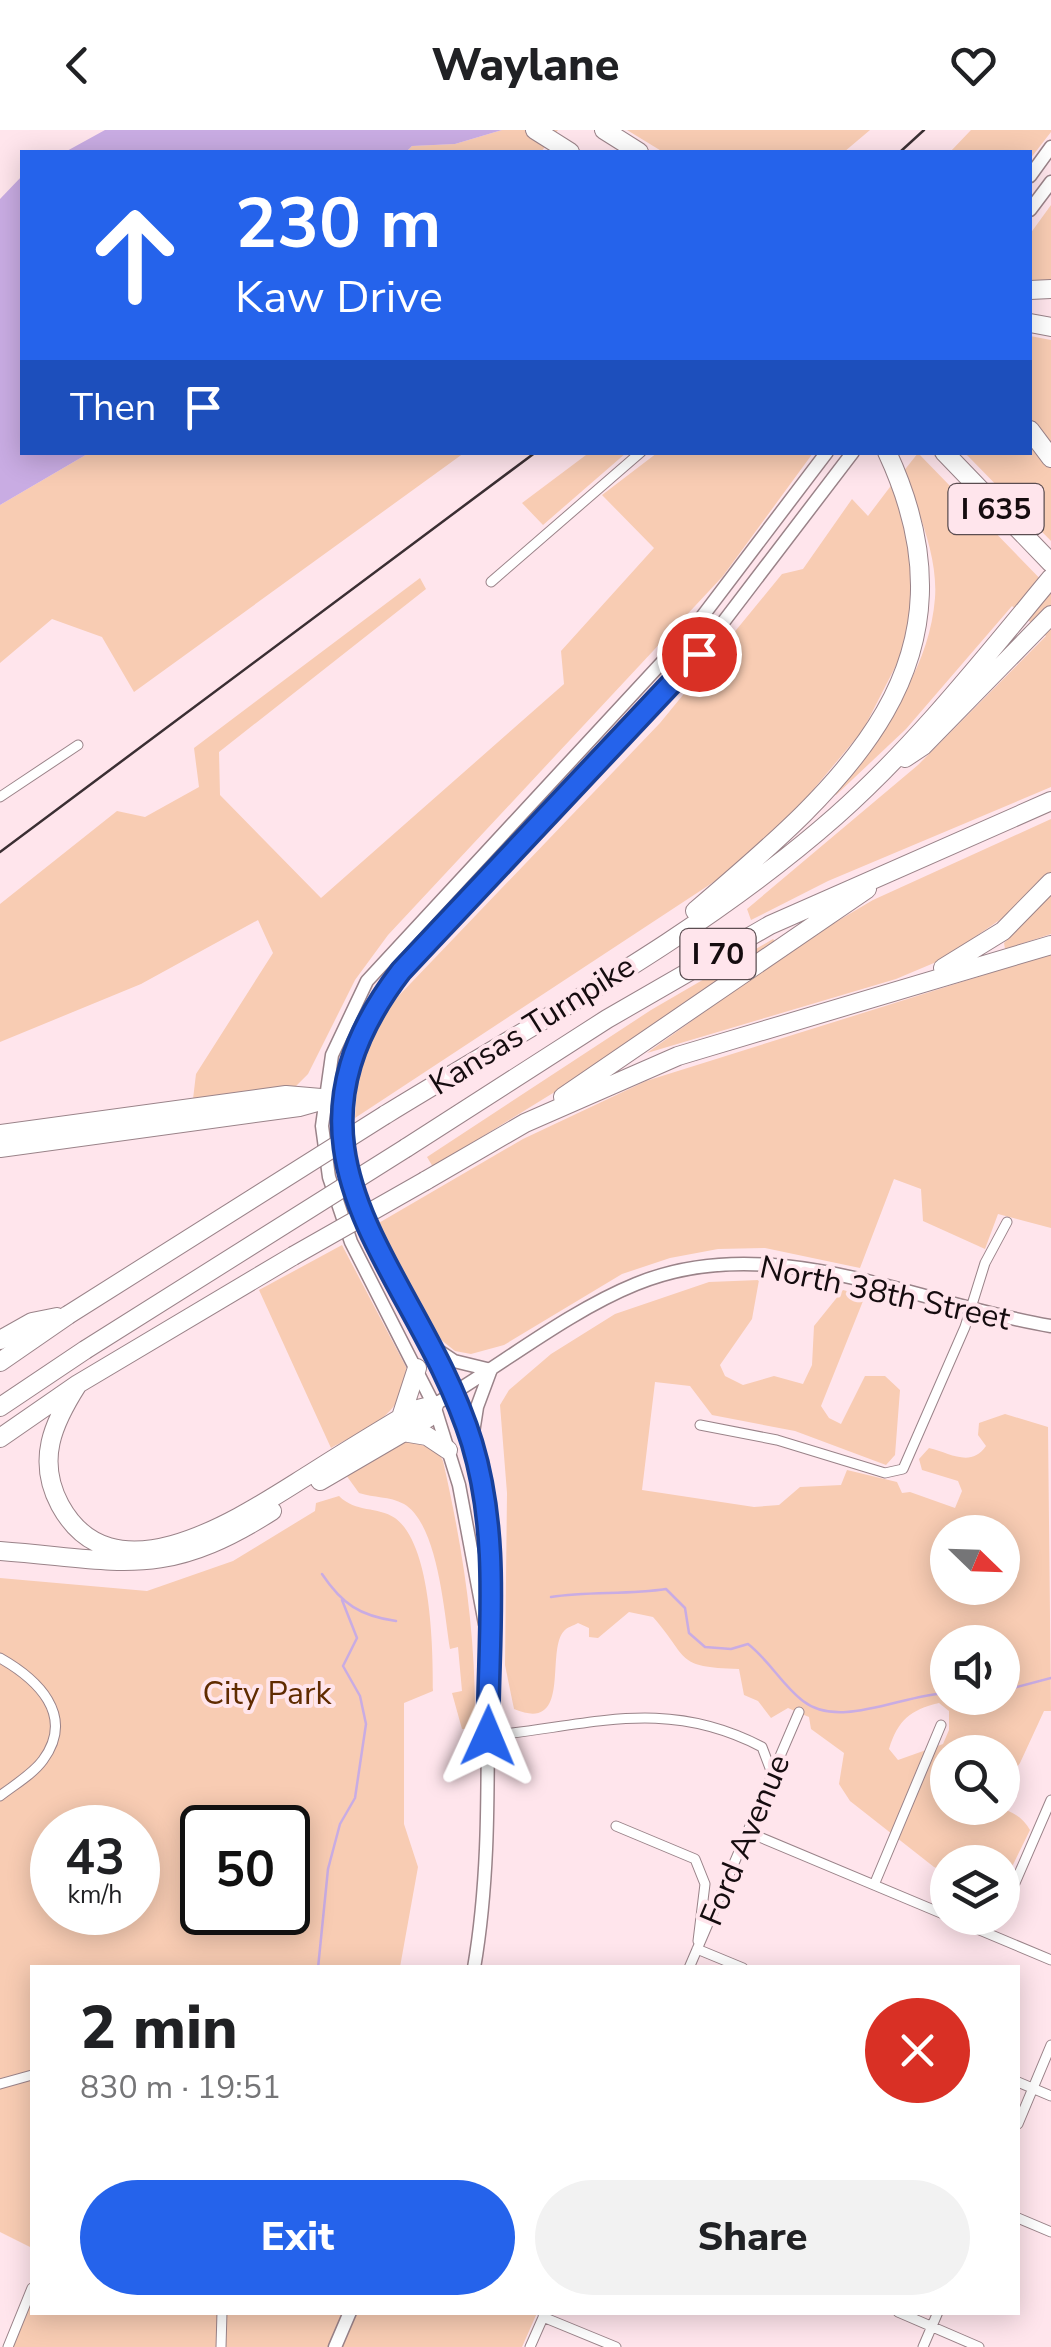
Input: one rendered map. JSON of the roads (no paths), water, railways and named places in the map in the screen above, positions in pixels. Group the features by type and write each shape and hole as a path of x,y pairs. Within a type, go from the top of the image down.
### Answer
{"highway":[{"path":"534,130 567,150"},
{"path":"604,130 637,150"},
{"path":"1032,433 1051,458"},
{"path":"640,958 808,810 876,726 900,687 923,608 922,562 914,514 888,455"},
{"name":"I 635","path":"947,455 1051,562"},
{"name":"Kansas Turnpike","path":"0,1362 68,1315 640,958 779,863 884,772 1051,578"},
{"path":"884,772 923,746 1051,615"},
{"name":"Kansas Turnpike","path":"0,1408 84,1350 692,967 770,925 1051,801"},
{"path":"0,1438 78,1384 526,1123 908,862"},
{"path":"902,988 966,956 1003,931 1050,883"},
{"path":"526,1123 678,1056 1051,945"},
{"path":"0,1148 55,1134 287,1102 344,1100"},
{"path":"0,1134 55,1134"},
{"path":"0,1340 32,1322 68,1315"},
{"path":"402,1425 417,1368"},
{"path":"78,1384 54,1424 48,1471 63,1510 78,1526 103,1542 154,1550 178,1544 212,1533 296,1489"},
{"path":"0,1552 154,1562 206,1549 402,1425 428,1418 434,1405"},
{"path":"402,1425 448,1450"}],"main road":[{"path":"1032,173 1051,147"},
{"path":"1032,207 1051,182"},
{"path":"488,1646 473,1548 434,1405 336,1204 324,1152 324,1100 339,1034 367,981 692,630 826,455"},
{"path":"474,1965 489,1816 488,1646 493,1591 490,1530 472,1444 453,1394 354,1197 342,1135 344,1100 366,1023 401,971 699,654 851,455"},
{"name":"North 38th Street","path":"434,1405 633,1284 716,1264 772,1264 1051,1326"},
{"path":"426,1342 454,1361 491,1370 477,1406 472,1444"},
{"path":"336,2347 349,2315"}],"street":[{"path":"492,582 638,455"},
{"path":"0,797 78,745"},
{"path":"700,1426 778,1440 897,1473 908,1462 985,1262 1007,1222"},
{"path":"0,1658 44,1687 53,1714 52,1745 41,1764 0,1796"},
{"name":"Ford Avenue","path":"690,1965 800,1712"},
{"path":"488,1736 621,1717 696,1720 725,1728 762,1747 773,1776"},
{"path":"874,1885 941,1725"},
{"path":"1020,1872 1051,1800"},
{"path":"616,1826 695,1859 705,1884 698,1949 736,1965"},
{"path":"1038,1830 1051,1836"},
{"path":"750,1832 930,1909"},
{"path":"993,1935 1051,1960"},
{"path":"1020,2119 1051,2045"},
{"path":"0,2084 30,2075"},
{"path":"1020,2083 1051,2096"},
{"path":"1020,2219 1051,2232"},
{"path":"8,2347 30,2293"},
{"path":"221,2347 222,2315"},
{"path":"530,2347 544,2315 616,2347"},
{"path":"905,2315 979,2347"},
{"path":"923,2347 937,2315"}],"waterway":[{"path":"322,1574 353,1607 396,1621"},
{"path":"551,1597 666,1589 685,1608 689,1633 705,1647 731,1649 748,1644 795,1695 818,1709 853,1711 930,1695"},
{"path":"318,1965 328,1869 340,1824 355,1798 366,1724 360,1696 343,1666 357,1638 342,1600"},
{"path":"1020,1686 1051,1678"}],"railway":[{"path":"902,150 924,130"},
{"path":"0,852 532,455"}],"park label":[{"name":"City Park","path":"267,1693"}]}
